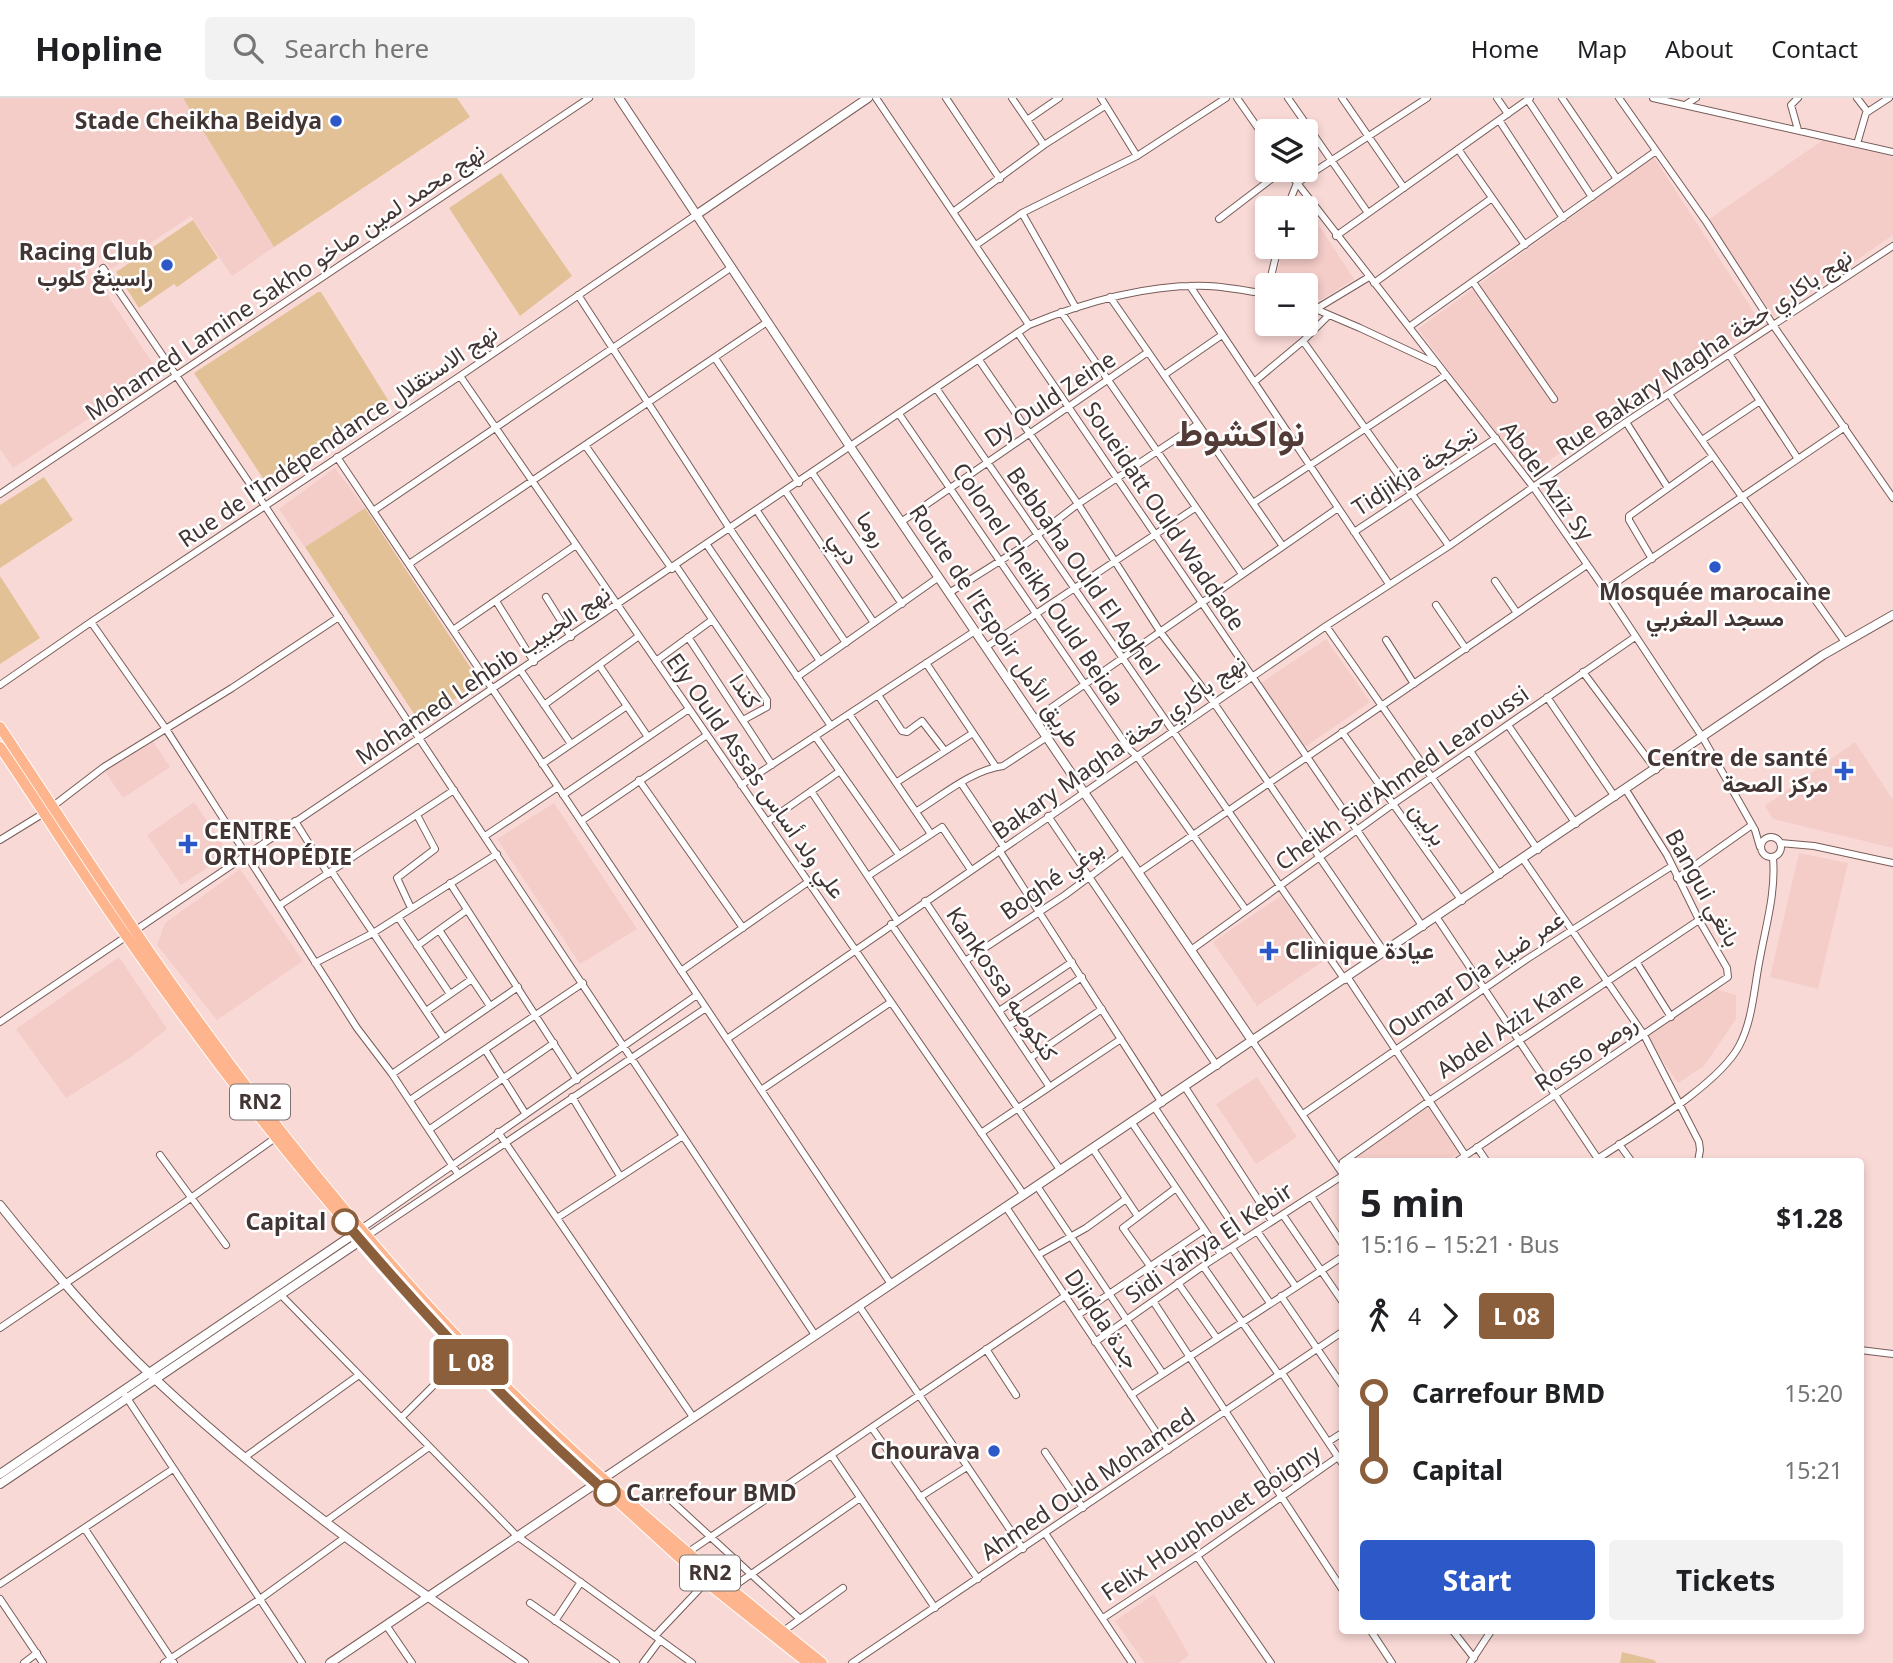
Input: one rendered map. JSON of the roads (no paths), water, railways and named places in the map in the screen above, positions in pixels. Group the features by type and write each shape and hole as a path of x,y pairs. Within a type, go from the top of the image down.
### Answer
{"highway":[{"name":"RN2","path":"0,727 48,809 203,1043 444,1333 500,1392 683,1556 780,1635 822,1663"},
{"name":"RN2","path":"0,747 48,809"},
{"name":"RN2","path":"361,1235 599,1480"},
{"name":"RN2","path":"780,1635 808,1663"}],"street":[{"name":"Mohamed Lamine Sakho نهج محمد لمين صاخو","path":"0,494 589,98"},
{"name":"Route de l’Espoir طريق الأمل","path":"619,98 851,448 1253,1042 1339,1160"},
{"path":"696,215 868,98"},
{"path":"876,98 1029,325"},
{"path":"946,98 1000,179"},
{"path":"1012,98 1044,145"},
{"path":"1027,120 1059,98"},
{"path":"1101,98 1137,156"},
{"path":"976,245 1022,213 1137,156 1226,98"},
{"path":"1237,98 1255,124"},
{"path":"1288,98 1368,214"},
{"path":"1342,98 1404,188"},
{"path":"1292,196 1297,183 1427,98"},
{"path":"1497,98 1508,114"},
{"path":"1562,98 1617,179"},
{"path":"1619,98 1893,498"},
{"path":"1653,98 1893,152"},
{"path":"1685,105 1696,98"},
{"path":"1798,98 1791,104 1798,131"},
{"path":"1857,98 1867,111"},
{"path":"1857,144 1867,111 1889,98"},
{"path":"1336,236 1529,99 1592,197"},
{"path":"953,212 1044,145 1105,106"},
{"path":"1499,120 1563,218"},
{"path":"1458,149 1525,245"},
{"path":"1409,327 1656,151"},
{"path":"1219,219 1269,182"},
{"name":"Abdel Aziz Sy","path":"1297,183 1534,488 1703,738 1753,827 1760,847"},
{"path":"1318,308 1371,280 1492,198"},
{"path":"1022,213 1076,308"},
{"name":"Rue de l'Indépendance نهج الاستقلال","path":"0,685 696,215"},
{"name":"Rue Bakary Magha نهج باكاري حخة","path":"1534,488 1626,422 1893,246"},
{"path":"373,511 732,267"},
{"path":"103,268 265,506 816,1335"},
{"path":"1473,282 1554,398"},
{"path":"1190,286 1389,584"},
{"name":"Mohamed Lehbib نهج الحبيب","path":"0,1021 618,606 1029,325 1110,297 1190,286 1255,292"},
{"path":"578,295 730,529 820,661"},
{"path":"1110,297 1282,545"},
{"path":"1318,310 1438,365"},
{"path":"1061,312 1241,575"},
{"path":"1254,382 1329,315"},
{"path":"409,565 767,322"},
{"name":"Soueidatt Ould Waddade","path":"1017,333 1423,927"},
{"path":"1164,375 1222,335"},
{"path":"1303,341 1449,546"},
{"name":"Dy Ould Zeine","path":"901,522 1148,352"},
{"path":"1729,354 1798,459"},
{"path":"715,358 799,483"},
{"path":"979,360 1078,504 1161,633 1214,703 1385,953"},
{"path":"1253,503 1446,375"},
{"name":"Ely Ould Assas علي ولد أساس","path":"460,376 1024,1195"},
{"name":"Bebbaha Ould El Aghel","path":"936,388 1465,1155"},
{"path":"1669,394 1845,642"},
{"path":"1702,440 1760,401"},
{"name":"Colonel Cheikh Ould Beida","path":"899,414 1129,749 1137,756 1246,910"},
{"path":"1626,422 1668,488"},
{"path":"949,593 1038,536 1078,504 1198,424"},
{"path":"1605,590 1845,427"},
{"name":"Tidjikja تجكجة","path":"1354,532 1496,438"},
{"path":"585,445 767,700 767,707 743,720"},
{"path":"1652,559 1629,516 1713,456"},
{"path":"337,457 891,1284"},
{"name":"روما","path":"813,474 902,604"},
{"name":"Bakary Magha نهج باكاري حخة","path":"727,1039 1251,677 1534,488"},
{"name":"دبي","path":"786,492 874,623"},
{"path":"986,647 1195,508"},
{"path":"1035,719 1338,508"},
{"path":"757,511 846,643"},
{"path":"453,630 576,545"},
{"path":"707,545 831,726"},
{"path":"1139,872 1587,565"},
{"path":"797,677 939,577"},
{"path":"1495,581 1517,613"},
{"path":"546,597 572,637"},
{"path":"496,601 534,662"},
{"path":"1436,605 1466,649"},
{"path":"330,1663 1845,642 1893,615"},
{"path":"0,840 48,809 104,767 339,617"},
{"path":"656,661 712,620"},
{"path":"91,622 166,729 357,1028 393,1073 458,1174"},
{"path":"1326,626 1500,875"},
{"path":"741,785 975,631"},
{"path":"544,705 639,636"},
{"name":"كندا","path":"688,637 772,765"},
{"name":"Cheikh Sid'Ahmed Learoussi","path":"1191,950 1393,804 1635,637"},
{"path":"1385,639 1415,684"},
{"path":"926,663 996,767"},
{"path":"599,665 649,737"},
{"path":"521,671 571,744"},
{"path":"1583,672 1656,770"},
{"path":"878,695 902,731 907,732 919,721 925,722 945,751"},
{"path":"1547,697 1615,797"},
{"path":"542,764 627,706"},
{"path":"563,795 689,709"},
{"path":"849,714 931,834"},
{"path":"1508,725 1576,824"},
{"name":"برلين","path":"1342,732 1462,901"},
{"path":"897,782 973,733"},
{"path":"581,821 707,735"},
{"path":"815,736 899,855"},
{"path":"917,811 961,783 1003,766 1047,737"},
{"path":"1470,751 1538,850"},
{"path":"767,822 840,771"},
{"path":"639,780 743,928"},
{"path":"961,783 1038,912 1121,1039 1243,1240"},
{"path":"485,836 558,787"},
{"path":"280,905 454,790"},
{"name":"Bangui بانغي","path":"1626,790 1672,866 1676,878 1727,968"},
{"path":"811,791 868,876 894,922 1060,1171"},
{"path":"411,908 397,878 435,849 417,815"},
{"path":"1048,816 1217,1066"},
{"path":"295,821 444,1038"},
{"path":"868,876 942,827 971,870"},
{"path":"1676,878 1753,827 1780,843 1814,846 1893,863"},
{"path":"1770,837 1762,841 1760,847 1766,857 1773,858"},
{"path":"1598,1158 1679,1104 1719,1071 1741,1042 1751,1007 1773,891 1773,858 1781,850 1780,843"},
{"name":"Boghé بوغي","path":"965,961 1124,851"},
{"path":"315,963 373,933 497,854"},
{"path":"1524,859 1644,1035 1699,1142 1698,1158"},
{"name":"Oumar Dia عمر ضياء","path":"1303,1114 1484,988 1672,866"},
{"path":"681,971 808,882"},
{"path":"450,883 577,1080"},
{"name":"Kankossa كنكوصه","path":"925,901 1049,1086"},
{"path":"417,946 467,910"},
{"path":"398,917 450,994"},
{"path":"1437,918 1594,1158"},
{"name":"Abdel Aziz Kane","path":"1348,1158 1699,920"},
{"path":"439,930 490,1006"},
{"path":"999,1011 1072,962"},
{"path":"1637,963 1671,1017"},
{"name":"Rosso روصو","path":"1461,1158 1725,981 1729,974 1727,968"},
{"path":"1009,1026 1082,977"},
{"path":"426,1011 472,978"},
{"path":"410,1100 583,983"},
{"path":"393,1073 518,987"},
{"path":"153,1376 280,1294 498,1132 697,995"},
{"path":"761,1090 891,1002"},
{"path":"0,1484 125,1395 361,1235 458,1174 706,1008"},
{"path":"1030,1058 1102,1009"},
{"path":"981,1133 1121,1039"},
{"path":"430,1129 554,1043"},
{"path":"486,1051 525,1113"},
{"path":"1185,1087 1272,1221"},
{"path":"572,1097 620,1176"},
{"path":"1132,1123 1221,1254"},
{"path":"498,1132 693,1417"},
{"path":"0,1328 66,1285 280,1134"},
{"path":"556,1218 683,1136"},
{"path":"1619,1144 1629,1158"},
{"path":"1477,1147 1484,1158"},
{"path":"1093,1149 1137,1215"},
{"path":"160,1155 226,1245"},
{"name":"Sidi Yahya El Kebir","path":"1095,1342 1203,1266 1339,1176"},
{"path":"1037,1186 1163,1374"},
{"path":"1150,1266 1124,1230 1124,1226 1176,1188"},
{"path":"1311,1196 1339,1238"},
{"path":"1038,1255 1126,1199"},
{"path":"0,1205 66,1285 153,1376 245,1457 344,1538 519,1662"},
{"name":"Djidda جدة","path":"1006,1207 1168,1450"},
{"path":"1283,1214 1339,1296"},
{"path":"1078,1315 1204,1230"},
{"path":"1257,1231 1296,1287"},
{"path":"1231,1248 1269,1303"},
{"path":"1131,1395 1339,1258"},
{"path":"1203,1266 1339,1458"},
{"path":"1178,1283 1216,1337"},
{"path":"280,1294 517,1536 692,1663"},
{"path":"683,1556 1065,1296"},
{"path":"1281,1296 1339,1381"},
{"path":"1153,1301 1339,1585"},
{"path":"859,1306 1023,1549"},
{"path":"401,1418 439,1380 444,1333"},
{"name":"Ahmed Ould Mohamed","path":"852,1663 1339,1334"},
{"path":"986,1349 1016,1395"},
{"path":"1864,1350 1893,1354"},
{"path":"245,1457 359,1375"},
{"path":"125,1395 302,1663"},
{"path":"0,1474 125,1395"},
{"path":"872,1428 978,1579"},
{"path":"1328,1442 1339,1435"},
{"path":"325,1522 429,1447"},
{"path":"1045,1451 1083,1508"},
{"path":"832,1456 935,1608"},
{"name":"Felix Houphouet Boigny","path":"1103,1618 1280,1497 1339,1461"},
{"path":"920,1497 967,1467"},
{"path":"0,1584 173,1469"},
{"path":"666,1496 800,1619"},
{"path":"726,1592 860,1498"},
{"path":"85,1529 173,1661"},
{"path":"1045,1534 1132,1663"},
{"path":"164,1663 173,1661 344,1538"},
{"path":"1196,1556 1271,1663"},
{"path":"1335,1579 1339,1576"},
{"path":"643,1663 658,1638 709,1578"},
{"path":"555,1621 581,1582"},
{"path":"780,1635 843,1588"},
{"path":"0,1599 44,1663"},
{"path":"530,1603 616,1663"},
{"path":"386,1625 410,1662"},
{"path":"1373,1634 1392,1663"},
{"path":"1455,1634 1472,1660 1489,1634"},
{"path":"24,1663 37,1653"}],"place":[{"name":"Stade Cheikha Beidya","path":"336,121"},
{"name":"Racing Club راسينغ كلوب","path":"167,265"},
{"name":"Mosquée marocaine مسجد المغربي","path":"1715,567"},
{"name":"Centre de santé مركز الصحة","path":"1844,771"},
{"name":"CENTRE ORTHOPÉDIE","path":"188,844"},
{"name":"Clinique عيادة","path":"1269,951"},
{"name":"Capital","path":"345,1222"},
{"name":"Chourava","path":"994,1451"},
{"name":"Carrefour BMD","path":"607,1493"}],"district":[{"name":"نواكشوط","path":"1240,433"}]}
